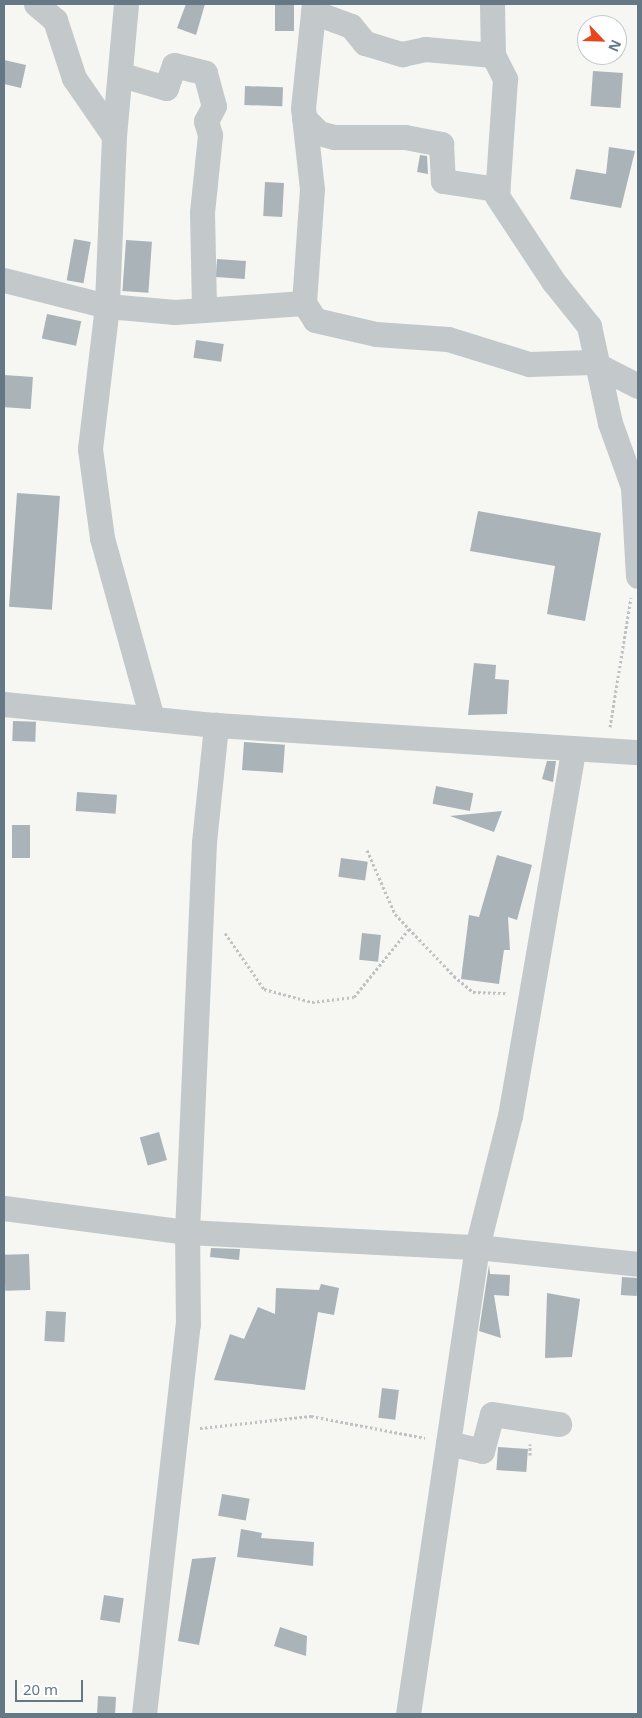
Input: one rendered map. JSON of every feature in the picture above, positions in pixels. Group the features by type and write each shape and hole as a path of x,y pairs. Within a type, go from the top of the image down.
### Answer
{"street":[{"path":"36,4 56,20 74,78 114,136"},
{"path":"126,4 122,75 114,136 107,306 90,448 102,538 152,718"},
{"path":"492,4 493,55 505,79 497,196 553,281 589,326 610,423 634,487 638,576"},
{"path":"493,55 424,49 402,54 365,43 351,26 313,8 304,118 312,189 304,303 315,320 376,334 448,339 530,364 573,361 596,365 638,386"},
{"path":"122,75 166,88 174,65 205,73 214,106 206,121 210,135 202,212 204,310"},
{"path":"304,118 319,133 334,138 405,137 441,144 443,181 497,189"},
{"path":"4,280 107,306 204,310 304,303"},
{"path":"4,704 216,725 573,750 638,752"},
{"path":"144,1714 188,1324 188,1232 204,842 216,725"},
{"path":"408,1714 477,1247 510,1116 533,994 573,750"},
{"path":"4,1208 188,1232 477,1247 638,1264"},
{"path":"448,1443 482,1451 492,1414 559,1424"}],"path":[{"path":"573,750 611,727 638,576"},
{"path":"367,850 395,914 473,992 533,994"},
{"path":"223,927 240,961 264,990 312,1002 354,997 410,929"},
{"path":"176,1425 213,1430 275,1417 310,1416 448,1443"}],"building":[{"path":"186,4 205,4 196,35 177,28"},
{"path":"275,4 294,4 294,31 275,31"},
{"path":"4,60 26,65 21,88 4,84"},
{"path":"593,71 623,73 620,108 591,106"},
{"path":"245,86 283,87 282,106 244,105"},
{"path":"609,147 635,151 621,208 570,199 576,169 606,174"},
{"path":"420,155 427,156 428,174 417,172"},
{"path":"265,182 284,183 282,217 263,216"},
{"path":"74,239 91,242 83,283 67,280"},
{"path":"126,240 152,242 148,293 122,291"},
{"path":"217,259 246,261 245,279 216,277"},
{"path":"47,314 81,321 76,346 42,338"},
{"path":"196,340 224,344 221,362 193,358"},
{"path":"4,375 33,377 31,409 4,407"},
{"path":"17,493 60,496 52,610 9,607"},
{"path":"478,511 601,533 585,621 547,614 555,566 470,551"},
{"path":"474,663 496,665 495,679 509,680 507,714 468,715"},
{"path":"13,721 36,722 35,742 12,741"},
{"path":"244,742 285,745 283,773 242,770"},
{"path":"547,761 556,761 553,782 542,779"},
{"path":"436,786 473,793 470,811 433,804"},
{"path":"77,792 117,795 116,814 76,811"},
{"path":"502,811 494,832 450,816"},
{"path":"12,825 30,825 30,858 12,858"},
{"path":"497,855 532,865 517,920 508,917 510,950 504,950 499,984 461,979 469,915 479,917"},
{"path":"341,858 368,862 365,881 338,877"},
{"path":"362,933 381,935 378,962 359,960"},
{"path":"159,1132 167,1160 148,1165 140,1138"},
{"path":"211,1248 240,1249 239,1260 210,1257"},
{"path":"29,1254 30,1290 5,1291 4,1255"},
{"path":"489,1265 490,1274 510,1275 509,1296 494,1295 501,1338 479,1331"},
{"path":"622,1277 638,1278 637,1296 621,1295"},
{"path":"321,1284 339,1288 334,1315 318,1312 305,1390 214,1380 230,1334 244,1339 258,1307 275,1314 276,1288 319,1290"},
{"path":"547,1293 580,1299 572,1357 545,1358"},
{"path":"46,1311 66,1312 64,1342 44,1341"},
{"path":"382,1388 399,1390 395,1420 378,1418"},
{"path":"498,1447 528,1449 526,1472 496,1470"},
{"path":"222,1494 250,1499 246,1521 218,1516"},
{"path":"241,1529 262,1533 261,1538 314,1542 313,1566 237,1557"},
{"path":"216,1557 199,1645 178,1641 192,1559"},
{"path":"104,1595 124,1598 120,1623 100,1620"},
{"path":"280,1627 307,1636 306,1656 274,1646"},
{"path":"98,1696 116,1697 115,1714 97,1714"}]}
